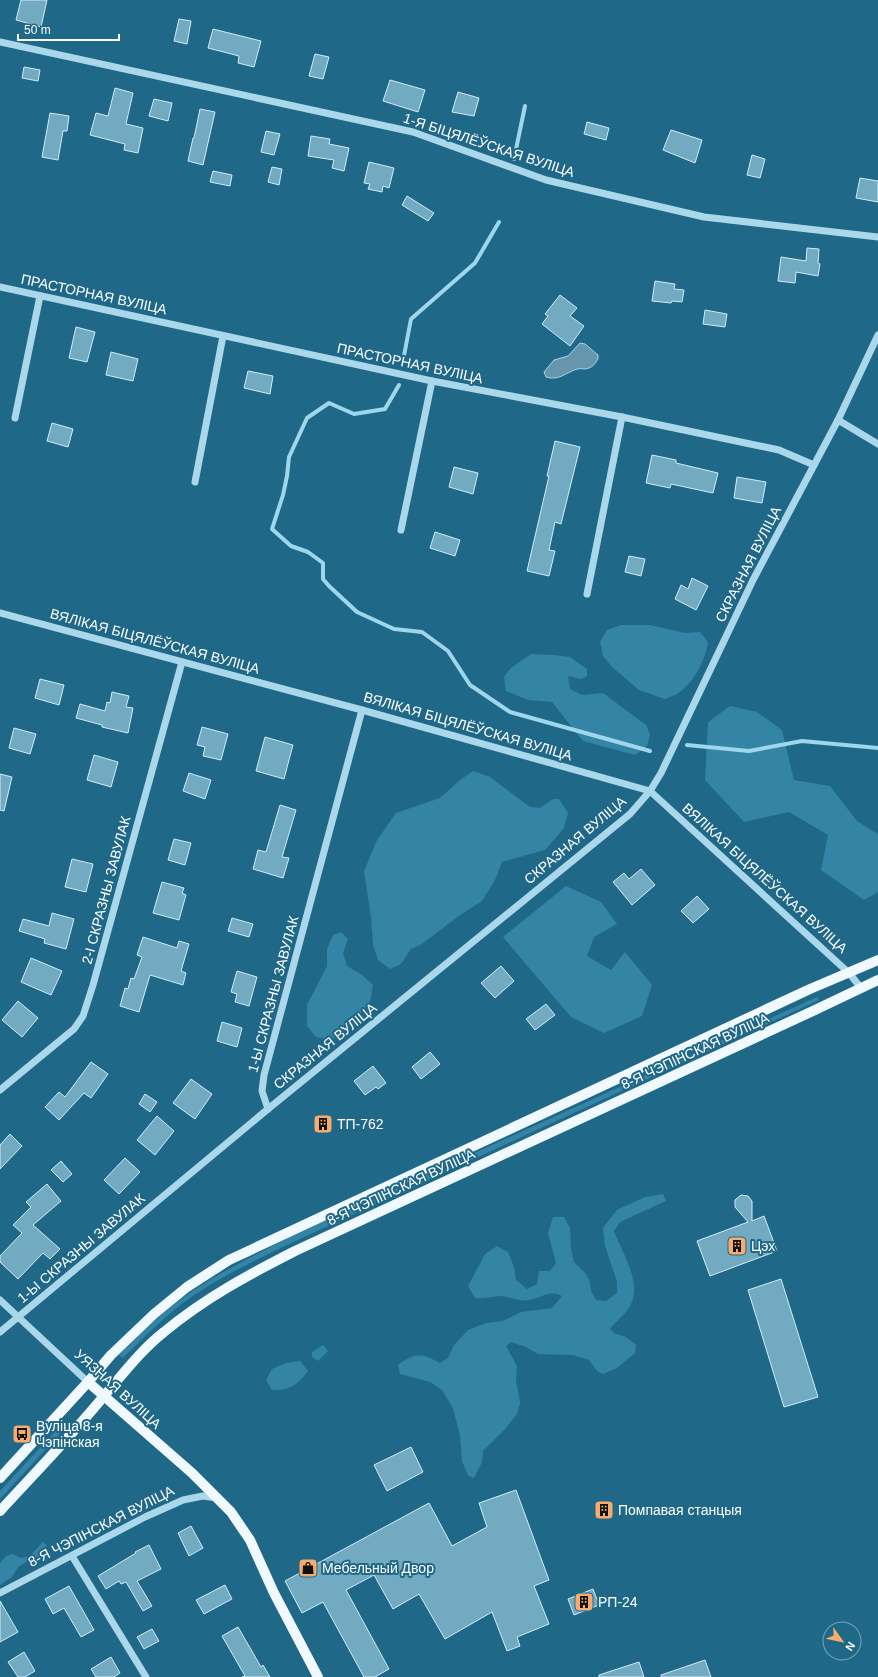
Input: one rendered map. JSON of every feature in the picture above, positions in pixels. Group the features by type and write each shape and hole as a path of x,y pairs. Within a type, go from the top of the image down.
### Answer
{"main road":[{"name":"8-Я ЧЭПІНСКАЯ ВУЛІЦА","path":"0,1478 111,1355 154,1314 187,1287 229,1260 796,995 878,960"},
{"name":"8-Я ЧЭПІНСКАЯ ВУЛІЦА","path":"0,1511 104,1396 126,1369 162,1333 200,1305 239,1280 303,1248 878,980"},
{"name":"УЯЗНАЯ ВУЛІЦА","path":"88,1382 218,1498 231,1512 250,1540 274,1593 318,1677"}],"street":[{"name":"1-Я БІЦЯЛЁЎСКАЯ ВУЛІЦА","path":"0,42 413,132 546,180 704,217 878,237"},
{"name":"ПРАСТОРНАЯ ВУЛІЦА","path":"0,287 432,382 622,417 779,450 814,466"},
{"path":"15,418 40,296"},
{"name":"СКРАЗНАЯ ВУЛІЦА","path":"268,1109 630,814 650,791 661,773 753,580 838,420 878,334"},
{"path":"195,482 223,336"},
{"path":"401,530 432,382"},
{"path":"587,594 622,417"},
{"path":"838,420 878,444"},
{"name":"ВЯЛІКАЯ БІЦЯЛЁЎСКАЯ ВУЛІЦА","path":"0,613 362,710 650,791 849,972 861,988"},
{"name":"2-І СКРАЗНЫ ЗАВУЛАК","path":"0,1090 74,1028 83,1016 93,985 182,662"},
{"name":"1-Ы СКРАЗНЫ ЗАВУЛАК","path":"0,1332 268,1109 262,1091 264,1075 362,710"},
{"name":"УЯЗНАЯ ВУЛІЦА","path":"0,1300 88,1382"},
{"name":"8-Я ЧЭПІНСКАЯ ВУЛІЦА","path":"0,1593 183,1500 203,1496 218,1498"},
{"path":"72,1556 146,1677"}],"shaded area":[{"path":"580,343 585,344 598,355 598,359 593,366 588,369 577,369 555,378 546,377 544,372 554,360 568,356"},
{"path":"621,625 650,625 685,633 700,632 708,642 707,649 698,671 689,684 677,694 665,699 639,690 612,667 603,656 600,642 607,630"},
{"path":"531,654 570,657 587,669 587,676 581,679 568,676 570,689 582,695 603,693 646,725 650,734 647,746 635,755 583,741 552,702 528,700 506,691 504,677 511,668"},
{"path":"730,706 757,712 782,730 794,780 830,786 857,821 878,834 878,892 864,900 821,870 828,835 789,812 744,822 705,780 708,722"},
{"path":"473,771 490,777 530,807 540,808 553,799 559,799 568,813 564,828 545,850 502,862 495,880 482,901 460,915 422,944 411,949 401,964 390,969 378,960 373,944 371,917 364,871 377,840 396,813 440,798 460,780"},
{"path":"566,886 601,902 617,924 594,937 587,956 611,970 625,952 652,985 642,1016 604,1033 571,1017 503,937"},
{"path":"341,932 348,939 343,953 347,966 362,975 373,985 370,1002 351,1026 332,1040 316,1037 307,1026 307,1005 327,966 327,949 333,935"},
{"path":"817,997 819,1000 291,1243 241,1268 184,1302 148,1333 123,1358 119,1355 172,1306 191,1292 215,1277 288,1238"},
{"path":"663,1194 666,1201 620,1222 614,1231 630,1268 634,1288 630,1306 610,1329 614,1333 626,1337 636,1345 635,1353 617,1368 603,1374 597,1371 589,1360 573,1355 538,1354 526,1347 511,1342 506,1346 517,1366 516,1380 520,1403 517,1414 505,1429 483,1451 482,1462 474,1478 468,1475 462,1461 460,1435 453,1408 442,1390 430,1382 400,1374 398,1365 409,1358 419,1355 428,1357 440,1363 448,1358 454,1345 468,1330 486,1323 503,1321 521,1312 552,1308 562,1296 554,1293 525,1300 500,1296 475,1298 468,1286 485,1254 497,1246 508,1252 514,1267 516,1280 527,1289 537,1284 539,1271 550,1271 556,1263 548,1233 553,1217 564,1217 570,1228 571,1248 574,1262 586,1274 590,1282 591,1291 596,1300 606,1301 617,1293 617,1282 605,1246 603,1228 617,1210 645,1197"},
{"path":"323,1345 328,1351 318,1361 312,1357 312,1352"},
{"path":"300,1361 308,1371 297,1384 284,1389 272,1390 266,1380 272,1369 286,1363"},
{"path":"63,1423 67,1426 0,1499 0,1491"},
{"path":"43,1542 47,1546 47,1554 39,1561 28,1561 18,1567 12,1577 0,1585 0,1563 6,1556 13,1554 21,1558 30,1556"}],"building":[{"path":"21,0 47,0 41,27 16,20"},
{"path":"179,19 191,21 187,44 174,41"},
{"path":"213,29 261,41 254,67 238,63 239,56 208,48"},
{"path":"315,54 329,57 323,79 309,76"},
{"path":"24,67 40,70 38,81 22,78"},
{"path":"390,80 425,90 418,112 383,101"},
{"path":"115,88 133,93 126,124 143,128 138,153 124,150 125,144 90,135 96,113 108,116"},
{"path":"458,92 479,98 474,116 452,112"},
{"path":"154,99 172,103 168,121 149,116"},
{"path":"200,109 215,112 203,165 188,161"},
{"path":"50,113 69,116 67,131 63,131 58,160 42,157"},
{"path":"587,122 609,128 606,140 584,134"},
{"path":"671,130 702,140 695,163 663,150"},
{"path":"266,131 280,134 274,155 261,152"},
{"path":"311,136 330,139 329,144 349,148 344,171 332,168 334,160 308,156"},
{"path":"752,155 765,159 760,178 747,175"},
{"path":"369,162 394,168 389,188 383,186 382,192 368,189 370,184 364,183"},
{"path":"272,167 282,169 279,185 268,182"},
{"path":"213,171 232,175 230,186 210,182"},
{"path":"860,178 878,181 878,202 856,198"},
{"path":"407,196 434,213 428,221 402,205"},
{"path":"807,248 819,249 818,263 820,264 818,276 796,272 795,283 778,281 781,257 806,261"},
{"path":"655,281 675,284 674,289 684,290 682,302 672,301 671,303 652,301"},
{"path":"560,295 577,308 570,316 584,326 570,346 542,324 548,316 545,314"},
{"path":"705,310 727,314 725,327 703,324"},
{"path":"76,327 95,332 87,362 69,358"},
{"path":"111,352 138,359 133,381 106,375"},
{"path":"248,371 273,376 270,394 244,388"},
{"path":"52,423 73,429 68,447 47,441"},
{"path":"555,441 580,447 561,524 555,522 549,550 555,551 549,576 527,571 549,476 547,476"},
{"path":"652,455 676,460 676,463 718,473 713,493 671,484 670,488 646,483"},
{"path":"454,467 478,473 473,494 449,487"},
{"path":"737,477 766,482 762,503 734,498"},
{"path":"435,532 460,540 455,556 430,548"},
{"path":"629,556 645,559 641,576 625,572"},
{"path":"692,578 708,586 696,610 675,599 681,585 688,589"},
{"path":"40,679 64,685 59,705 35,698"},
{"path":"112,692 129,696 126,707 133,708 128,733 102,727 102,725 76,718 80,704 105,711 107,702 110,703"},
{"path":"202,727 228,734 221,760 203,756 205,747 197,745"},
{"path":"14,728 36,734 30,754 9,748"},
{"path":"265,737 293,745 284,779 256,771"},
{"path":"94,755 118,762 111,787 87,780"},
{"path":"189,773 211,780 205,799 183,791"},
{"path":"0,774 12,777 4,811 0,810"},
{"path":"280,805 296,810 282,857 289,858 283,878 253,869 258,850 266,852"},
{"path":"174,839 191,843 185,865 168,860"},
{"path":"72,859 93,864 86,892 65,887"},
{"path":"641,869 655,885 632,905 613,882 624,873 629,879"},
{"path":"162,882 184,888 182,893 186,895 179,920 153,913"},
{"path":"697,896 709,909 693,923 681,911"},
{"path":"52,913 74,919 66,949 44,943 45,939 19,931 23,919 49,926"},
{"path":"232,918 253,924 249,937 228,931"},
{"path":"143,937 177,948 179,941 189,944 181,971 186,973 183,985 150,975 139,1012 120,1006 125,988 128,989 131,978 134,979 142,957 137,955"},
{"path":"31,958 62,971 51,995 21,982"},
{"path":"501,966 514,981 495,998 481,983"},
{"path":"237,971 257,977 249,1006 235,1002 237,994 231,992"},
{"path":"18,1001 38,1018 22,1037 2,1020"},
{"path":"546,1004 555,1015 535,1030 526,1019"},
{"path":"222,1022 242,1028 237,1047 217,1041"},
{"path":"430,1052 440,1064 421,1079 412,1067"},
{"path":"91,1062 108,1074 91,1098 84,1093 59,1120 45,1107 59,1092 65,1097"},
{"path":"373,1066 386,1083 378,1089 376,1087 365,1095 354,1081"},
{"path":"191,1079 212,1094 195,1119 173,1103"},
{"path":"145,1094 157,1102 150,1112 139,1104"},
{"path":"157,1116 174,1131 155,1155 137,1140"},
{"path":"10,1134 22,1146 0,1169 0,1145"},
{"path":"125,1158 140,1172 119,1194 104,1180"},
{"path":"61,1161 72,1174 63,1182 51,1170"},
{"path":"47,1184 61,1201 33,1225 60,1249 50,1259 43,1253 18,1279 0,1262 0,1256 22,1233 13,1225 31,1207 26,1202"},
{"name":"Цэх","path":"741,1195 748,1196 752,1201 752,1221 764,1216 777,1251 710,1276 697,1241 748,1222 735,1207 735,1200"},
{"path":"781,1279 818,1397 784,1407 748,1290"},
{"path":"411,1447 423,1472 387,1491 374,1465"},
{"path":"516,1490 549,1580 534,1586 549,1624 517,1637 520,1646 507,1651 492,1612 445,1639 419,1594 393,1609 374,1575 346,1590 389,1669 375,1677 364,1677 323,1602 302,1613 285,1581 429,1503 452,1546 487,1527 479,1503"},
{"name":"Помпавая станцыя","path":"608,1502 613,1514 601,1519 596,1507"},
{"path":"191,1526 203,1548 189,1556 178,1533"},
{"path":"149,1545 161,1569 137,1581 152,1606 143,1611 126,1582 121,1584 119,1581 106,1589 98,1576 136,1553 135,1552"},
{"path":"225,1585 232,1599 204,1614 196,1600"},
{"path":"69,1586 94,1630 81,1637 64,1608 53,1614 45,1599"},
{"name":"РП-24","path":"593,1589 599,1605 574,1615 568,1599"},
{"path":"0,1601 18,1632 0,1642"},
{"path":"238,1627 261,1667 263,1665 270,1677 242,1677 245,1676 222,1636"},
{"path":"152,1629 159,1641 144,1649 137,1637"},
{"path":"24,1652 35,1671 25,1677 18,1677 8,1662"},
{"path":"111,1657 120,1673 114,1677 96,1677 91,1669"},
{"path":"705,1660 711,1677 661,1677 661,1675"},
{"path":"639,1662 644,1677 599,1677 599,1675"}],"waterway":[{"path":"514,159 525,106"},
{"path":"403,361 411,319 475,263 499,222"},
{"path":"399,385 385,409 354,414 329,403 307,418 289,457 283,495 272,529 291,546 308,552 323,563 323,579 357,612 394,629 422,632 448,651 470,685 510,712 650,751"},
{"path":"687,745 749,751 802,741 878,748"}],"place":[{"name":"ТП-762","path":"323,1124"},
{"name":"Цэх","path":"737,1246"},
{"name":"Вуліца 8-я Чэпінская","path":"22,1434"},
{"name":"Помпавая станцыя","path":"604,1510"},
{"name":"Мебельный Двор","path":"308,1568"},
{"name":"РП-24","path":"584,1602"}]}
